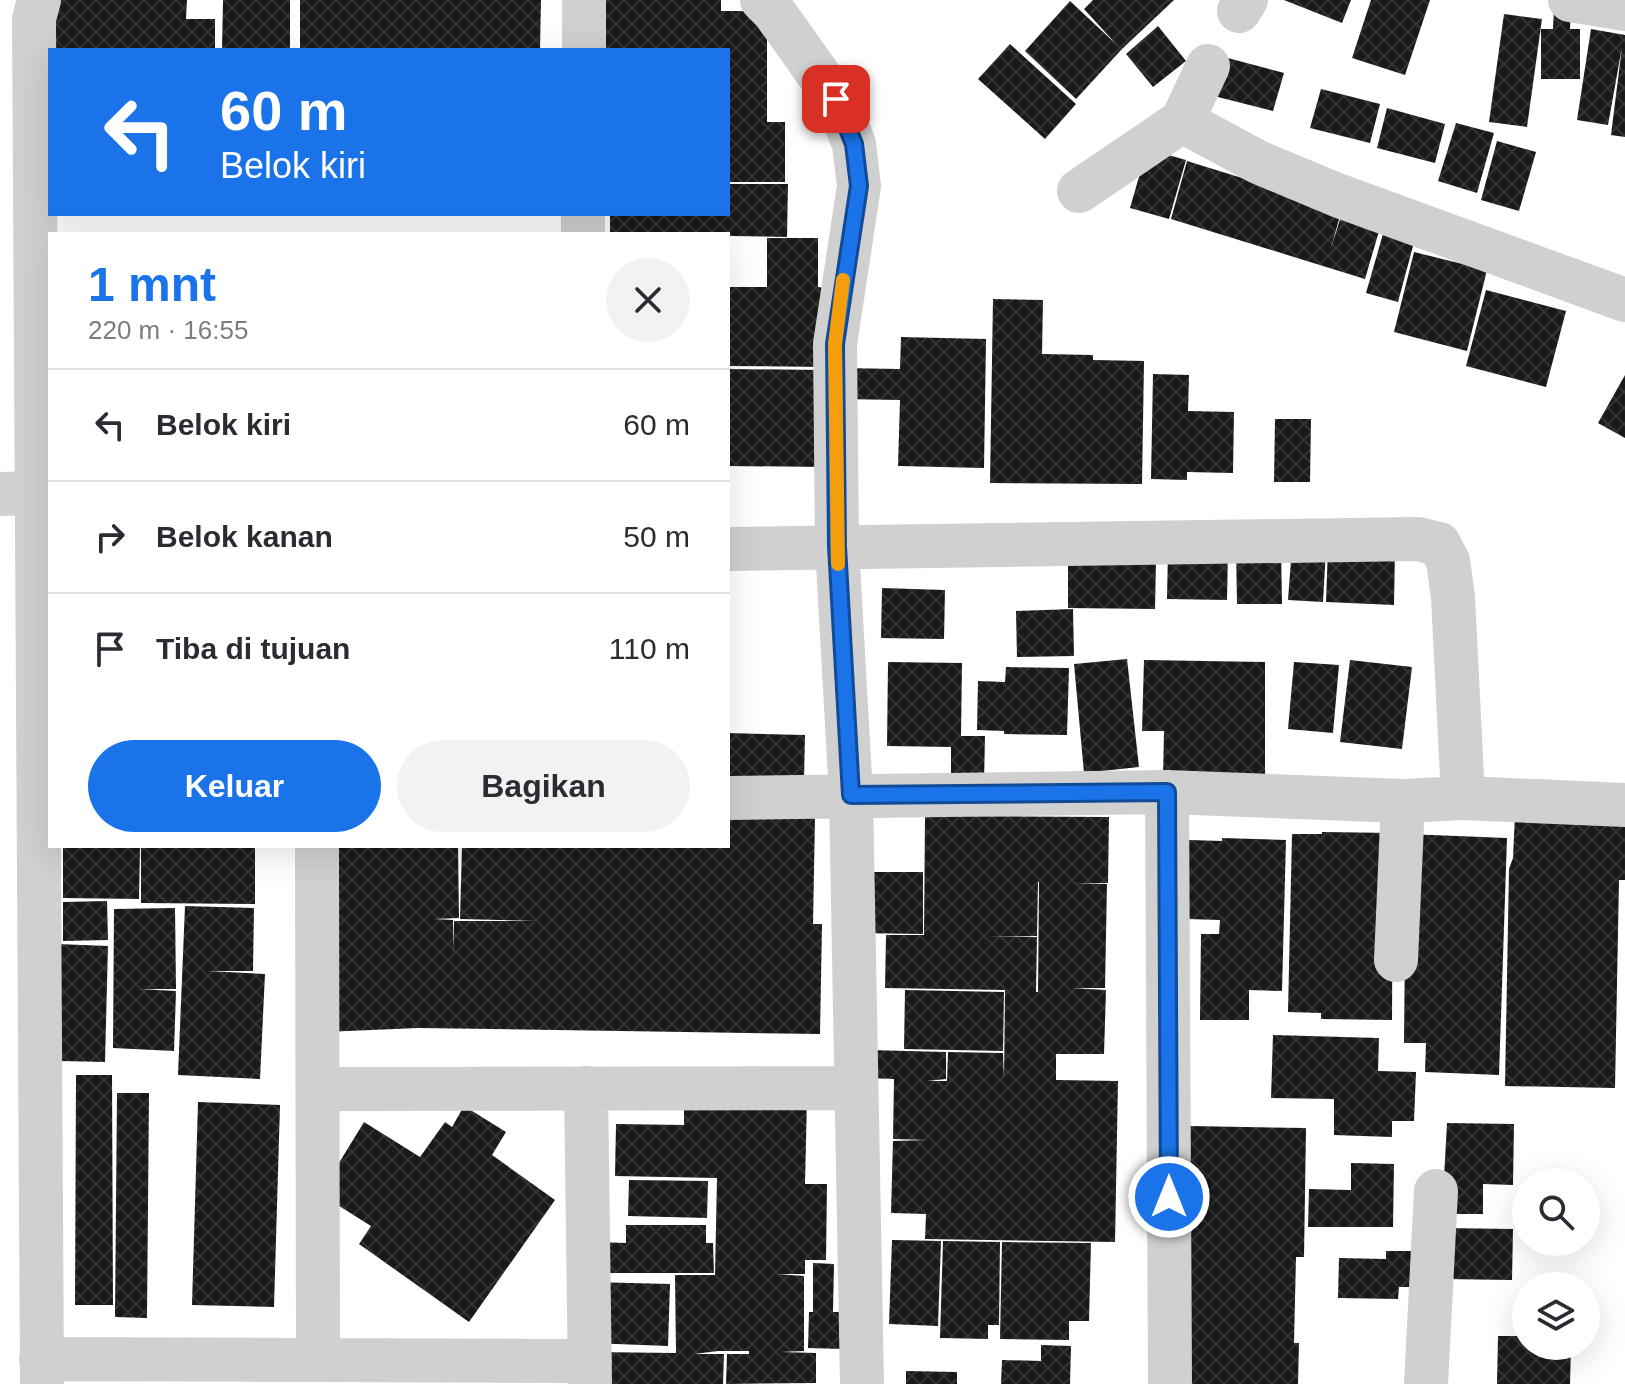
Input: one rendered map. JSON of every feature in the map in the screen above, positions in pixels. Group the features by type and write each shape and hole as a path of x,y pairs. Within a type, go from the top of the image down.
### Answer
{"street":[{"path":"39,0 34,19 42,255 18,493 42,1372 318,1360 590,1373 586,1088"},
{"path":"584,0 584,48"},
{"path":"762,0 774,12 836,99 854,144 859,186 835,344 837,546 851,795 862,1384"},
{"path":"1570,0 1625,9"},
{"path":"1079,191 1182,121 1208,66"},
{"path":"1182,121 1258,162 1337,195 1625,300"},
{"path":"730,549 1418,539 1439,544 1448,561 1453,597 1463,798"},
{"path":"1167,792 1170,1384"},
{"path":"730,798 1167,792 1403,801 1463,798 1625,805"},
{"path":"1396,960 1403,801"},
{"path":"317,848 318,1360"},
{"path":"319,1089 856,1088"},
{"path":"1426,1384 1436,1191"}],"building":[{"path":"50,0 187,0 186,19 215,19 215,48 49,48"},
{"path":"223,0 290,0 290,48 222,48"},
{"path":"300,0 541,0 540,48 300,48"},
{"path":"594,0 721,0 721,11 767,11 767,122 785,122 785,182 730,182 730,48 593,48"},
{"path":"1093,0 1174,0 1122,49 1076,99 1025,51 1070,1 1115,43 1084,9"},
{"path":"1284,0 1351,0 1342,23"},
{"path":"1371,0 1430,0 1405,75 1352,58"},
{"path":"1554,8 1571,8 1570,29 1580,29 1580,79 1541,79 1541,29 1553,29"},
{"path":"1504,14 1542,19 1527,127 1489,122"},
{"path":"1158,26 1186,61 1153,87 1126,54"},
{"path":"1591,29 1625,35 1625,137 1611,135 1622,47 1608,125 1577,120"},
{"path":"1010,44 1076,104 1045,139 978,79"},
{"path":"1224,57 1284,73 1273,111 1214,96"},
{"path":"1321,89 1380,104 1370,143 1310,128"},
{"path":"1387,108 1445,124 1435,163 1377,148"},
{"path":"1456,123 1494,133 1477,193 1438,181"},
{"path":"1497,141 1536,152 1519,211 1481,200"},
{"path":"1147,149 1186,160 1169,219 1130,208"},
{"path":"1187,161 1342,209 1330,251 1343,210 1382,221 1365,279 1171,219"},
{"path":"730,184 788,184 787,237 730,236 730,232 610,232 610,216 730,216"},
{"path":"1385,227 1416,235 1398,302 1366,293"},
{"path":"767,238 818,238 818,287 825,288 825,367 730,366 730,287 767,287"},
{"path":"1414,252 1487,270 1467,351 1394,332"},
{"path":"1486,290 1566,311 1546,387 1466,366"},
{"path":"993,299 1043,300 1042,354 1093,355 1093,360 1144,361 1142,484 990,483"},
{"path":"901,337 986,339 984,468 898,466 900,400 839,399 839,368 900,369"},
{"path":"730,369 824,370 823,467 730,466"},
{"path":"1153,374 1189,375 1188,411 1234,412 1233,473 1187,472 1187,480 1151,479"},
{"path":"1625,375 1625,438 1598,423"},
{"path":"1275,419 1311,419 1310,482 1274,482"},
{"path":"1236,547 1281,547 1282,604 1237,604"},
{"path":"1292,547 1326,549 1323,602 1288,600"},
{"path":"1328,548 1395,550 1394,605 1326,602"},
{"path":"1168,550 1228,551 1227,600 1167,599"},
{"path":"1068,559 1156,561 1155,609 1068,608"},
{"path":"882,588 945,590 944,639 881,638"},
{"path":"1073,609 1074,656 1017,657 1016,611"},
{"path":"1127,659 1139,767 1084,773 1074,664"},
{"path":"1144,660 1265,662 1265,780 1163,778 1164,731 1142,731"},
{"path":"1350,660 1412,667 1402,749 1340,742"},
{"path":"888,662 962,663 961,736 985,736 984,782 951,782 951,747 887,746"},
{"path":"1294,662 1339,665 1333,733 1288,729"},
{"path":"1006,667 1069,668 1067,735 1004,734 1004,731 977,730 978,681 1005,682"},
{"path":"730,733 805,735 804,780 730,779"},
{"path":"1515,814 1625,818 1625,880 1619,880 1615,1088 1505,1086 1509,869 1513,858"},
{"path":"730,815 815,817 813,924 822,924 820,1034 418,1028 324,1032 324,848 458,848 459,918 434,919 453,920 453,952 454,921 536,921 460,919 462,848 730,848"},
{"path":"925,816 1109,817 1108,883 1074,883 1107,884 1105,988 1072,988 1106,990 1104,1054 1056,1054 1056,1080 1118,1081 1115,1242 925,1239 926,1214 891,1213 893,1141 927,1140 893,1139 894,1079 867,1078 868,1050 946,1052 946,1079 927,1081 947,1081 948,1052 1003,1053 1004,1079 1005,990 885,988 886,935 924,935","holes":["1039,882 1038,992 1036,992 1037,937 987,936 1037,936"]},
{"path":"1393,833 1392,1020 1321,1019 1321,1013 1288,1012 1292,834"},
{"path":"1406,834 1507,838 1499,1075 1425,1072 1426,1043 1404,1043"},
{"path":"1222,838 1286,840 1282,991 1249,990 1249,1020 1200,1020 1201,934 1219,934 1220,920 1187,919 1189,840 1222,841"},
{"path":"63,848 140,848 139,899 63,898"},
{"path":"141,848 255,848 255,904 141,903"},
{"path":"855,872 923,872 923,934 855,933"},
{"path":"107,901 108,940 63,941 63,902"},
{"path":"185,906 254,908 253,971 208,971 265,974 260,1079 178,1075"},
{"path":"175,908 176,989 140,989 176,991 174,1051 113,1048 114,909"},
{"path":"57,944 108,946 105,1062 60,1061"},
{"path":"905,990 1004,992 1003,1051 904,1049"},
{"path":"1273,1035 1379,1038 1378,1071 1416,1072 1414,1121 1392,1121 1392,1137 1334,1135 1334,1099 1271,1098"},
{"path":"76,1075 112,1075 113,1305 75,1305"},
{"path":"117,1093 149,1093 147,1318 115,1317"},
{"path":"807,1098 805,1184 827,1184 826,1260 805,1260 805,1274 777,1274 804,1276 804,1351 780,1352 816,1353 816,1383 726,1384 727,1354 749,1354 749,1351 718,1351 694,1354 724,1354 723,1384 610,1384 591,1352 676,1353 675,1275 715,1275 717,1178 615,1176 616,1124 684,1125 684,1100"},
{"path":"198,1102 280,1105 274,1307 192,1305"},
{"path":"464,1106 506,1132 492,1155 555,1200 469,1322 359,1244 371,1226 320,1194 364,1122 420,1157 445,1122 452,1127"},
{"path":"1447,1123 1514,1124 1512,1185 1483,1184 1483,1214 1442,1214"},
{"path":"1190,1126 1306,1128 1304,1257 1296,1257 1294,1343 1299,1343 1298,1384 1187,1384"},
{"path":"1351,1163 1394,1164 1393,1227 1308,1227 1309,1189 1351,1190"},
{"path":"629,1180 708,1181 707,1218 628,1216"},
{"path":"626,1225 706,1225 706,1243 713,1243 714,1273 596,1273 596,1242 626,1243"},
{"path":"1444,1228 1512,1229 1512,1280 1444,1279"},
{"path":"892,1240 941,1241 938,1326 889,1324"},
{"path":"943,1241 1000,1242 999,1325 988,1325 988,1339 940,1338"},
{"path":"1002,1242 1091,1243 1089,1321 1069,1321 1069,1340 1000,1339"},
{"path":"1386,1251 1422,1251 1421,1287 1399,1287 1398,1299 1338,1298 1339,1258 1386,1259"},
{"path":"813,1263 834,1264 833,1312 844,1312 843,1349 808,1348 809,1312 813,1312"},
{"path":"592,1282 670,1284 668,1346 590,1343"},
{"path":"1498,1336 1512,1336 1512,1360 1571,1360 1570,1384 1497,1384"},
{"path":"1041,1345 1071,1346 1070,1384 1001,1384 1002,1360 1041,1361"},
{"path":"906,1371 957,1372 957,1384 906,1384"}],"slow traffic":[{"path":"838,564 835,344 843,280"}],"route":[{"path":"836,99 854,144 859,186 835,344 837,546 851,795 1167,792 1169,1197"}]}
